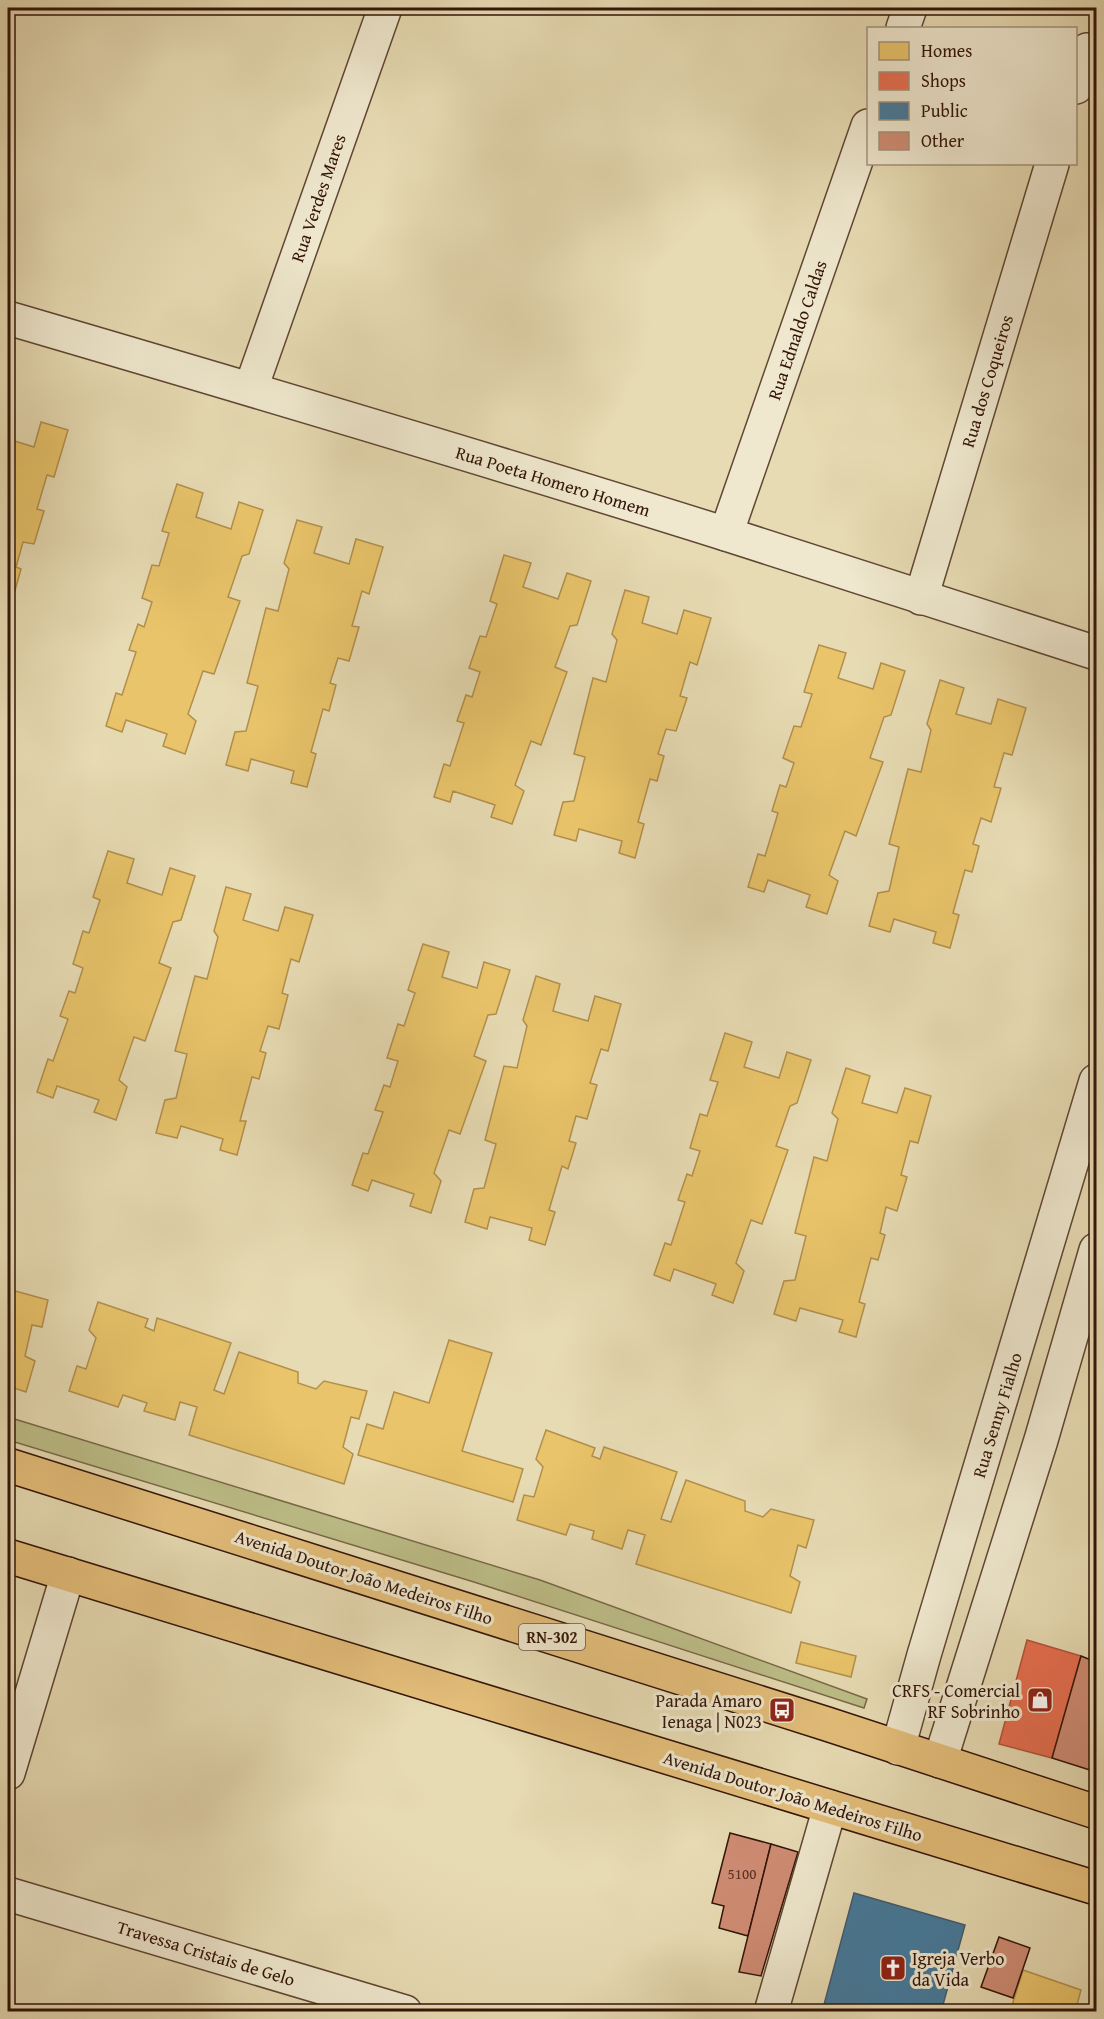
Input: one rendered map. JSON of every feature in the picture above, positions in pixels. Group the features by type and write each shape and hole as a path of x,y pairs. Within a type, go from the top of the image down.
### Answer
{"main road":[{"name":"Avenida Doutor João Medeiros Filho","path":"8,1466 1096,1812"},
{"name":"Avenida Doutor João Medeiros Filho","path":"8,1556 1096,1888"}],"street":[{"name":"Rua Verdes Mares","path":"251,388 385,8"},
{"path":"903,27 910,8"},
{"path":"1077,84 1087,50"},
{"name":"Rua Ednaldo Caldas","path":"726,534 867,129"},
{"name":"Rua dos Coqueiros","path":"921,598 1052,165"},
{"name":"Rua Poeta Homero Homem","path":"8,318 251,388 726,534 1096,653"},
{"name":"Rua Senny Fialho","path":"898,1748 1096,1081"},
{"path":"940,1761 1041,1440 1096,1250"},
{"path":"8,1773 68,1574"},
{"path":"771,2012 830,1807"},
{"name":"Travessa Cristais de Gelo","path":"8,1894 405,2012"}],"green space":[{"path":"8,1417 540,1580 867,1699 864,1708 474,1582 8,1440"}],"building: Homes":[{"path":"41,422 68,430 54,477 47,475 37,509 44,511 34,544 23,542 16,567 21,569 14,594 8,592 8,439 34,447"},
{"path":"177,484 203,493 196,517 231,529 239,502 263,510 249,554 242,556 228,597 240,601 214,674 203,671 188,714 196,721 185,754 163,746 167,734 126,720 122,732 106,726 116,693 122,695 136,652 129,650 138,624 144,627 152,602 142,598 152,565 159,566 169,533 162,531"},
{"path":"297,520 322,527 314,553 349,564 356,539 383,547 369,594 362,591 352,626 359,627 349,661 338,658 330,683 336,685 329,711 323,709 311,752 316,754 307,787 291,783 294,771 251,759 248,771 226,765 235,732 246,731 258,686 247,683 266,608 278,611 289,569 284,563"},
{"path":"504,555 531,563 523,587 558,599 567,573 591,581 577,625 570,626 555,667 567,672 541,745 531,741 515,785 524,791 512,824 491,817 495,805 453,791 450,802 434,797 444,764 450,766 464,723 457,721 466,695 472,697 480,672 469,668 480,636 486,637 497,604 490,601"},
{"path":"625,590 649,597 642,623 677,634 684,610 711,618 697,665 690,662 680,696 687,698 676,731 666,729 658,754 664,756 657,781 650,779 638,822 644,824 635,858 619,853 622,841 579,829 576,841 554,835 563,802 574,801 585,757 574,754 593,678 606,682 617,640 612,634"},
{"path":"819,645 846,653 838,678 873,689 881,663 905,671 891,715 884,717 870,758 883,762 856,836 845,831 829,875 838,881 827,914 806,907 810,895 768,880 764,892 748,887 758,854 765,856 778,813 772,811 780,785 786,787 794,763 783,758 794,726 801,727 812,694 804,692"},
{"path":"940,680 964,688 956,714 991,724 998,699 1026,708 1012,755 1004,753 994,787 1001,788 991,822 981,818 973,844 979,846 972,872 965,870 953,913 959,915 950,948 933,943 936,932 894,919 890,932 869,926 878,893 889,891 899,847 889,844 908,769 921,772 931,730 927,724"},
{"path":"108,851 134,859 127,883 162,895 170,868 195,876 181,920 173,922 159,963 171,968 145,1041 134,1037 119,1080 127,1087 116,1120 94,1112 99,1100 57,1086 53,1098 37,1092 48,1059 53,1061 68,1019 60,1016 69,991 75,993 83,968 73,964 83,931 89,933 100,900 93,897"},
{"path":"226,887 251,894 243,920 278,931 285,907 313,915 299,962 291,959 282,993 288,995 279,1029 268,1026 260,1051 266,1053 259,1079 252,1077 240,1121 246,1121 237,1155 220,1150 223,1139 181,1126 177,1138 156,1133 165,1100 176,1098 187,1054 175,1051 195,976 207,979 218,937 214,931"},
{"path":"423,944 449,952 442,977 477,988 484,962 510,970 496,1014 488,1015 474,1056 486,1061 460,1134 449,1130 434,1173 441,1181 431,1213 410,1206 414,1194 372,1180 368,1191 352,1185 363,1153 368,1154 383,1112 375,1110 384,1085 390,1087 398,1061 387,1058 398,1024 404,1026 415,993 408,990"},
{"path":"536,976 560,984 553,1011 588,1021 595,996 621,1004 608,1051 601,1049 590,1083 597,1085 587,1119 576,1116 569,1141 576,1143 568,1169 562,1166 549,1210 555,1212 545,1245 529,1240 532,1228 490,1217 487,1229 465,1222 474,1189 484,1188 496,1144 485,1140 504,1066 517,1068 527,1026 523,1020"},
{"path":"725,1033 752,1042 744,1067 779,1078 787,1052 811,1060 797,1103 790,1106 776,1146 788,1150 762,1224 751,1220 736,1263 744,1271 733,1303 712,1295 716,1284 674,1269 670,1281 654,1275 665,1243 671,1245 685,1202 678,1200 687,1174 692,1176 700,1151 690,1148 700,1114 707,1116 718,1082 710,1080"},
{"path":"846,1068 870,1076 862,1103 897,1113 905,1088 931,1096 918,1143 910,1141 901,1175 907,1177 897,1211 886,1207 880,1233 885,1235 878,1260 871,1258 859,1302 865,1304 856,1337 839,1332 843,1320 800,1308 796,1321 774,1314 784,1281 795,1280 806,1236 795,1233 814,1157 827,1161 838,1119 832,1113"},
{"path":"8,1289 48,1300 42,1327 32,1325 25,1356 35,1361 26,1392 8,1386"},
{"path":"98,1302 148,1319 145,1327 154,1331 157,1318 231,1343 214,1390 224,1394 239,1352 298,1372 298,1383 316,1389 324,1381 367,1391 359,1419 351,1417 343,1447 353,1454 344,1484 189,1435 197,1407 180,1402 175,1420 144,1411 147,1403 123,1395 118,1407 69,1391 77,1366 86,1369 96,1338 89,1330"},
{"path":"449,1340 492,1353 462,1451 523,1469 513,1502 358,1455 367,1424 383,1429 394,1392 429,1403"},
{"path":"546,1430 595,1448 592,1456 600,1459 604,1447 677,1472 661,1519 671,1522 686,1480 745,1501 745,1511 763,1517 771,1509 814,1520 806,1548 798,1545 790,1576 800,1582 791,1613 636,1564 645,1535 628,1530 622,1549 592,1539 594,1531 570,1524 566,1535 517,1520 524,1495 534,1497 543,1467 536,1459"},
{"path":"801,1642 856,1656 851,1677 796,1663"},
{"path":"1023,1970 1081,1990 1075,2012 1010,2012"}],"building: Shops":[{"name":"CRFS - Comercial RF Sobrinho","path":"1027,1640 1081,1656 1052,1758 999,1744"}],"building: Public":[{"name":"Igreja Verbo da Vida","path":"854,1893 965,1925 941,2012 822,2012"}],"building: Other":[{"path":"1081,1656 1096,1662 1096,1760 1093,1771 1052,1758"},
{"path":"730,1833 771,1844 748,1936 719,1928 724,1906 712,1903"},
{"path":"771,1844 798,1852 761,1976 739,1972"},
{"path":"999,1937 1030,1948 1013,1998 981,1987"}],"place":[{"name":"CRFS - Comercial RF Sobrinho","path":"1040,1700"},
{"name":"Parada Amaro Ienaga | N023","path":"782,1710"},
{"name":"Igreja Verbo da Vida","path":"893,1968"}]}
